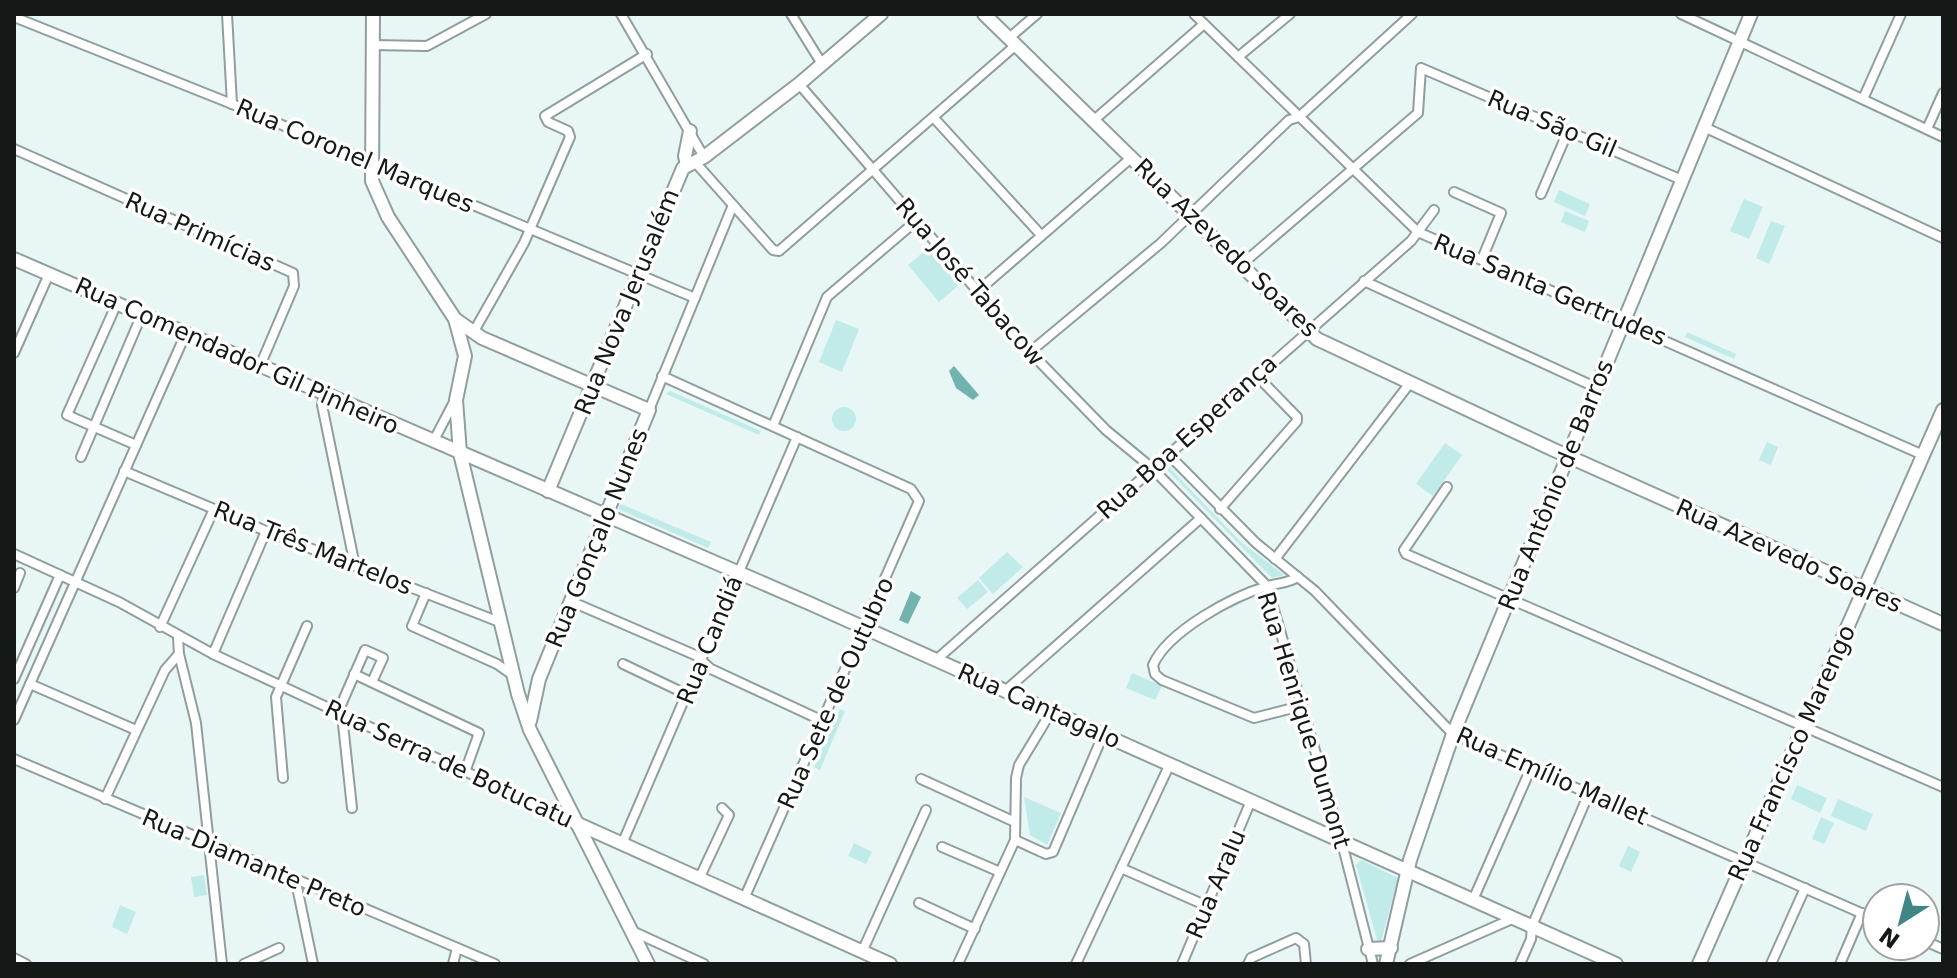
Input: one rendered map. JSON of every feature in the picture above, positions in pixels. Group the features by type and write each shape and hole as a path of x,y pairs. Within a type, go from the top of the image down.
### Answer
{"street":[{"path":"227,14 232,104"},
{"path":"373,14 369,162 377,197 455,319 465,356"},
{"path":"372,45 427,46 486,14"},
{"path":"621,14 690,131 695,161"},
{"path":"791,14 822,64"},
{"name":"Rua Nova Jerusalém","path":"548,491 683,168 799,84 881,14"},
{"name":"Rua Azevedo Soares","path":"984,14 1317,339 1567,456 1943,624"},
{"path":"690,131 685,156 695,161 776,252 934,118 1037,14"},
{"name":"Rua Santa Gertrudes","path":"1194,14 1418,232 1923,455"},
{"path":"1238,57 1290,14"},
{"path":"1030,352 1191,216 1289,120 1299,117 1412,14"},
{"path":"1681,14 1943,137"},
{"name":"Rua Antônio de Barros","path":"1386,964 1410,860 1453,734 1751,14"},
{"path":"1863,99 1901,14"},
{"name":"Rua Coronel Marques","path":"14,17 232,104 695,298"},
{"path":"1093,121 1204,24"},
{"path":"647,54 545,116 548,122 568,131 570,137 531,229 465,356 456,400 460,453 530,730 648,964"},
{"name":"Rua São Gil","path":"1352,170 1418,113 1421,68 1682,180"},
{"name":"Rua José Tabacow","path":"799,84 1030,352 1106,430 1152,468"},
{"path":"1927,129 1943,93"},
{"path":"934,118 1041,235"},
{"path":"1704,127 1943,238"},
{"path":"1541,194 1568,131"},
{"name":"Rua Primícias","path":"14,150 293,273 294,286 260,366"},
{"path":"978,291 1131,158"},
{"path":"1241,265 1352,170"},
{"path":"1454,192 1501,213 1482,259"},
{"name":"Rua Gonçalo Nunes","path":"530,730 531,702 539,679 733,205"},
{"name":"Rua Boa Esperança","path":"936,660 1364,281 1418,232 1434,210"},
{"path":"773,426 827,297 916,221"},
{"name":"Rua Comendador Gil Pinheiro","path":"14,259 460,453"},
{"path":"14,353 18,335 49,274"},
{"path":"1364,281 1595,387"},
{"path":"117,303 68,415 136,445"},
{"path":"81,457 142,314"},
{"path":"455,319 477,336 593,385 649,404"},
{"path":"14,720 186,333"},
{"path":"1220,509 1297,421 1297,417 1256,375"},
{"path":"662,376 797,437"},
{"path":"1275,559 1410,383"},
{"path":"324,394 322,405 355,566"},
{"path":"433,442 456,400"},
{"name":"Rua Francisco Marengo","path":"1699,964 1923,455 1939,430 1943,410"},
{"name":"Rua Sete de Outubro","path":"744,899 918,510 917,495 911,489 797,437"},
{"name":"Rua Candiá","path":"622,844 797,437"},
{"name":"Rua Cantagalo","path":"460,453 865,628 1615,964"},
{"name":"Rua Henrique Dumont","path":"1169,455 1220,509 1275,559"},
{"name":"Rua Henrique Dumont","path":"1152,468 1267,586 1342,843 1373,964"},
{"name":"Rua Três Martelos","path":"124,471 266,531 503,623"},
{"path":"1447,487 1404,550 1509,599 1943,787"},
{"path":"160,627 214,509"},
{"path":"1005,691 1201,518"},
{"path":"213,654 266,531"},
{"name":"Rua Serra de Botucatu","path":"14,554 75,582 178,637 341,714 890,964"},
{"path":"14,588 27,559"},
{"name":"Rua Emílio Mallet","path":"1275,559 1298,577 1453,734 1861,913"},
{"path":"14,679 60,575"},
{"path":"1298,577 1267,586 1182,630 1157,656 1155,674 1254,718 1301,706"},
{"path":"426,593 412,626 497,664 526,682 539,679"},
{"path":"570,601 823,721"},
{"path":"283,778 276,703 280,685 307,626"},
{"path":"178,637 179,654 196,723 222,964"},
{"path":"352,808 341,714 365,650 383,658 372,682"},
{"path":"105,799 165,670 179,654"},
{"path":"623,664 688,695"},
{"path":"354,674 479,733 465,772"},
{"path":"30,684 136,730"},
{"path":"958,964 1015,840 1019,765 1051,712"},
{"path":"1015,840 1046,854 1053,852 1103,735"},
{"name":"Rua Diamante Preto","path":"14,759 296,882 495,964"},
{"path":"1076,964 1169,766"},
{"path":"1473,900 1531,768"},
{"path":"921,779 1015,822"},
{"path":"1520,964 1531,939 1532,926 1589,793"},
{"name":"Rua Aralu","path":"1182,964 1250,803"},
{"path":"699,879 729,815 722,808"},
{"path":"862,952 926,810"},
{"path":"942,847 1000,872"},
{"path":"1121,868 1207,906"},
{"path":"296,882 313,964"},
{"path":"1771,964 1805,888"},
{"path":"919,903 975,929"},
{"path":"1840,964 1861,915"},
{"path":"1410,964 1512,919"},
{"path":"631,931 704,964"},
{"path":"1248,964 1251,958 1296,938 1304,944 1306,964"},
{"path":"244,964 279,948"},
{"path":"453,964 457,948"},
{"path":"1368,949 1391,948"},
{"path":"14,958 26,964"}],"shaded area":[{"path":"1559,190 1590,204 1585,216 1554,202"},
{"path":"1744,199 1763,207 1749,239 1730,231"},
{"path":"1565,211 1589,221 1585,232 1561,222"},
{"path":"1771,221 1785,226 1769,264 1756,258"},
{"path":"927,249 959,285 939,302 908,265"},
{"path":"836,320 859,329 842,372 819,362"},
{"path":"1687,332 1736,354 1734,359 1685,337"},
{"path":"954,366 979,395 973,400 956,388 949,371"},
{"path":"670,391 761,431 759,435 666,394"},
{"path":"844,407 853,410 856,419 853,428 844,431 835,428 832,419 835,410"},
{"path":"1767,442 1778,447 1771,465 1759,460"},
{"path":"1445,443 1462,455 1433,496 1416,484"},
{"path":"1169,467 1240,541 1284,575 1272,578 1167,470"},
{"path":"621,504 711,542 708,548 618,509"},
{"path":"1007,552 1023,567 993,594 979,578"},
{"path":"978,580 988,592 967,609 957,598"},
{"path":"911,591 921,597 908,624 899,620"},
{"path":"1132,673 1162,686 1155,700 1126,688"},
{"path":"840,709 845,711 820,770 814,767"},
{"path":"1797,785 1827,798 1820,813 1791,799"},
{"path":"1024,797 1061,813 1047,845 1030,835"},
{"path":"1838,799 1873,814 1866,831 1831,816"},
{"path":"1821,817 1834,823 1824,844 1812,839"},
{"path":"854,843 872,852 866,864 848,856"},
{"path":"1628,846 1640,852 1631,872 1619,866"},
{"path":"1361,860 1398,878 1381,942 1377,940 1356,865"},
{"path":"204,875 207,895 194,897 191,877"},
{"path":"120,905 136,912 127,934 112,927"}]}
